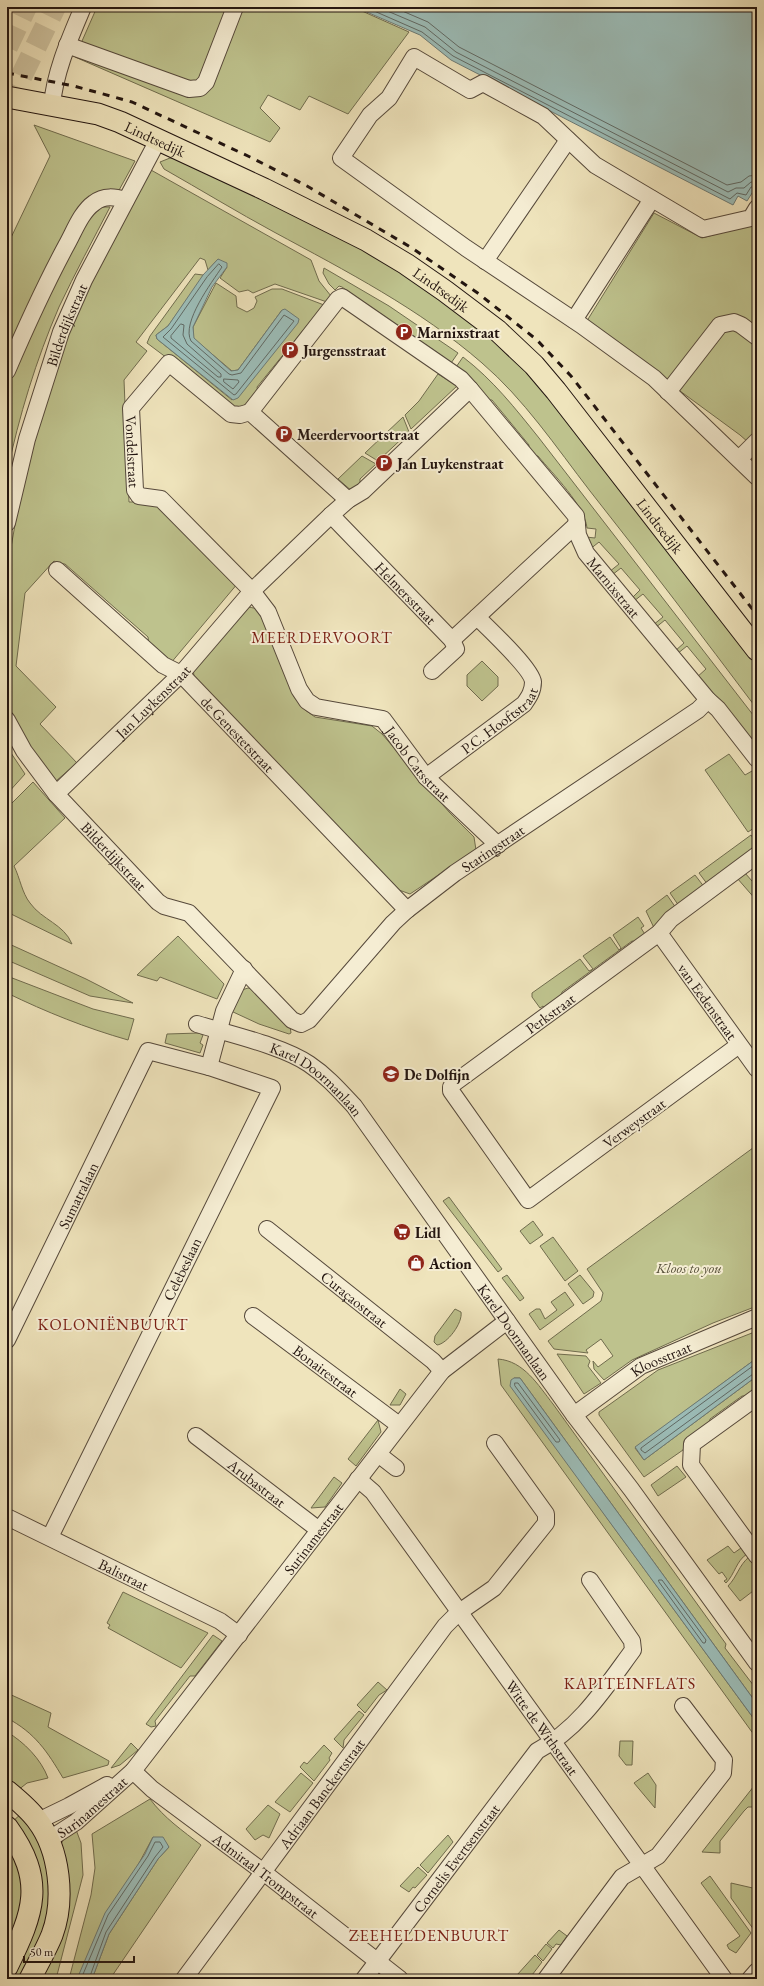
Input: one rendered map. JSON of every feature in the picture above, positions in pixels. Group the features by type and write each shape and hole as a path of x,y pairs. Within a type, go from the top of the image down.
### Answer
{"main road":[{"name":"Lindtsedijk","path":"7,97 98,114 158,140 366,240 406,264 445,291 498,331 528,360 556,391 757,650"},
{"path":"7,1790 24,1804 38,1821 48,1840 55,1861 59,1887 58,1910 52,1934 30,1979"},
{"path":"7,1827 20,1845 29,1869 32,1888 31,1910 25,1930 7,1967"}],"street":[{"path":"52,105 53,91 67,45 83,7"},
{"path":"67,45 189,89 200,88 206,82 236,7"},
{"path":"757,208 751,218 703,229 595,165 543,116 483,83 470,90 414,58 389,98 370,115 341,158 484,261 574,320 654,378 757,478"},
{"name":"Bilderdijkstraat","path":"7,523 27,439 61,332 84,280 158,140"},
{"path":"484,261 568,140"},
{"path":"7,371 44,288 82,216 94,203 103,198 114,197 126,200"},
{"path":"574,320 652,199"},
{"name":"Marnixstraat","path":"250,412 338,299 342,297 461,379 470,389 576,516 578,535 586,553 708,700 718,709 757,759"},
{"path":"668,392 720,326 734,322 741,325 757,337"},
{"name":"Vondelstraat","path":"250,412 240,415 231,414 169,363 132,408 135,490 139,496 161,499 252,591"},
{"name":"Jan Luykenstraat","path":"56,794 180,674 252,591 348,500 363,491 470,389"},
{"path":"250,412 348,500"},
{"path":"739,459 757,441"},
{"name":"Helmersstraat","path":"332,515 452,640"},
{"path":"432,671 456,649 452,640 577,524"},
{"name":"de Genestetstraat","path":"57,570 163,665 180,674 407,910"},
{"name":"Jacob Catsstraat","path":"252,591 268,612 299,689 307,701 316,707 383,719 426,777 498,846"},
{"name":"P.C. Hooftstraat","path":"426,777 524,704 532,694 533,681 527,669 477,617"},
{"name":"Staringstraat","path":"301,1024 308,1020 393,923 407,910 455,873 498,846 698,710 708,700"},
{"name":"Bilderdijkstraat","path":"7,720 24,751 56,794 158,902 164,906 189,913 244,968 292,1020 301,1024"},
{"name":"Perkstraat","path":"528,1200 451,1091 451,1087 659,933 671,919 757,855"},
{"name":"van Eedenstraat","path":"659,933 757,1069"},
{"path":"209,1067 224,1011 244,968"},
{"name":"Karel Doormanlaan","path":"197,1024 288,1053 308,1063 336,1086 354,1106 478,1278 486,1292 574,1415 631,1489 757,1663"},
{"name":"Verweystraat","path":"528,1200 740,1045"},
{"name":"Sumatralaan","path":"7,1340 148,1050 209,1067"},
{"name":"Celebeslaan","path":"50,1537 272,1088 209,1067"},
{"name":"Curaçaostraat","path":"267,1229 429,1357 442,1371"},
{"name":"Bonairestraat","path":"253,1316 399,1424"},
{"name":"Kloosstraat","path":"574,1415 641,1366 757,1317"},
{"name":"Surinamestraat","path":"48,1840 76,1822 133,1771 378,1454 399,1424 442,1371 451,1362 507,1321"},
{"path":"757,1397 692,1444 691,1456 691,1464 757,1556"},
{"name":"Arubastraat","path":"196,1436 319,1530"},
{"name":"Adriaan Banckertstraat","path":"187,1978 262,1871 445,1626 458,1613 494,1588 546,1523 546,1514 495,1443"},
{"path":"378,1454 396,1468"},
{"name":"Witte de Withstraat","path":"358,1479 373,1492 458,1613 724,1979"},
{"name":"Balistraat","path":"7,1517 220,1621 239,1634"},
{"name":"Cornelis Evertsenstraat","path":"364,1979 537,1751 553,1742 577,1723 633,1650 632,1641 590,1580"},
{"path":"546,1979 622,1877 658,1856 723,1773 724,1760 683,1706"},
{"name":"Surinamestraat","path":"38,1821 133,1771"},
{"name":"Admiraal Trompstraat","path":"133,1771 152,1789 262,1871 400,1979"},
{"path":"750,1979 757,1971"}],"green space":[{"path":"97,7 353,7 409,32 348,114 309,96 300,110 268,95 260,108 280,128 270,142 75,57"},
{"path":"34,125 135,161 118,192 99,195 7,362 7,246 50,156"},
{"path":"170,158 179,158 367,250 462,313 519,361 692,579 757,664 757,709 539,424 497,377 458,343 408,308 355,276 164,169 160,162"},
{"path":"151,170 311,260 319,281 331,296 327,302 275,284 253,293 248,290 239,292 220,278 227,267 218,259 208,270 205,260 200,258 136,342 147,351 124,380 129,502 157,502 238,583 170,664 149,645 148,637 65,564 59,564 54,561 25,593 16,666 56,707 40,724 77,763 56,781 24,740 13,719 7,698 7,570 27,457 72,315"},
{"path":"103,207 110,207 59,307 43,347 17,430 7,473 7,386 43,301 77,233 95,211"},
{"path":"654,213 702,238 757,223 757,450 740,435 646,366 585,324"},
{"path":"324,268 389,306 458,353 449,366 445,358 342,287 339,286 335,290 329,284 323,273"},
{"path":"195,274 203,275 201,280 168,326 156,335 157,339 232,400 282,310 238,370 232,371 193,338 193,327 216,283 236,296 237,307 247,312 254,308 257,301 255,297 272,289 282,289 324,305 322,311 317,313 257,387 258,392 246,406 235,409 147,343 150,336"},
{"path":"463,357 494,385 530,427 757,720 757,751 716,696 708,691 696,678 706,669 687,646 677,654 675,651 684,643 665,620 655,628 653,625 663,617 643,594 634,601 631,599 640,590 621,568 612,575 609,572 619,564 599,542 589,550 586,537 595,538 596,529 587,528 585,519 575,500 538,456 531,455 528,452 529,445 492,400 488,400 454,370"},
{"path":"438,374 457,386 411,429 405,415 419,401"},
{"path":"403,417 409,432 378,461 365,453"},
{"path":"362,456 376,464 360,479 360,486 353,492 338,479"},
{"path":"245,607 255,609 262,617 294,697 305,710 315,717 372,726 382,734 449,812 474,837 476,850 410,894 399,890 194,677 193,667"},
{"path":"482,661 498,677 498,686 482,701 467,686 467,675"},
{"path":"7,747 25,774 7,794"},
{"path":"729,754 745,775 752,771 757,778 757,831 754,828 748,832 705,770"},
{"path":"33,782 65,818 14,866 25,895 30,903 40,914 64,932 72,944 7,912 7,808"},
{"path":"751,835 757,844 757,850 708,885 699,873"},
{"path":"745,873 752,881 755,878 757,880 754,885 757,888 757,901 737,878"},
{"path":"695,875 705,888 679,906 670,893"},
{"path":"667,895 676,908 655,930 646,911"},
{"path":"638,917 644,926 641,928 646,936 638,942 632,941 562,992 561,998 545,1009 543,1006 540,1008 532,997 532,993 580,959 589,971 593,969 583,956 610,937 619,950 621,948 613,935"},
{"path":"178,936 224,984 217,999 160,977 157,981 137,975"},
{"path":"7,943 86,979 133,1003 90,996 7,960"},
{"path":"7,976 93,1009 134,1019 128,1040 66,1019 7,993"},
{"path":"248,988 253,989 290,1026 291,1033 289,1034 259,1024 231,1011 242,990"},
{"path":"199,1033 203,1035 200,1043 203,1045 200,1053 165,1043 167,1034"},
{"name":"Kloos to you","path":"757,1145 757,1306 713,1323 632,1360 604,1380 594,1369 593,1361 598,1367 613,1356 601,1339 586,1350 588,1353 554,1349 548,1341 601,1301 603,1293 587,1269"},
{"path":"449,1197 502,1269 498,1272 443,1201"},
{"path":"533,1221 543,1235 530,1244 520,1231"},
{"path":"553,1237 578,1271 565,1281 540,1246"},
{"path":"507,1275 524,1298 520,1301 502,1278"},
{"path":"580,1275 594,1292 593,1297 583,1304 568,1284"},
{"path":"565,1292 574,1305 540,1330 529,1314 536,1309 540,1309 545,1319 557,1310 551,1302"},
{"path":"455,1309 461,1312 460,1322 450,1337 441,1344 437,1345 434,1342 435,1336"},
{"path":"757,1331 757,1358 635,1448 644,1460 757,1376 757,1391 749,1396 742,1396 710,1419 709,1426 684,1447 683,1450 644,1477 599,1415 599,1412 658,1370"},
{"path":"557,1354 586,1356 590,1361 588,1366 601,1383 584,1394"},
{"path":"498,1359 515,1364 523,1369 542,1389 726,1644 725,1648 757,1690 757,1704 520,1378 514,1378 607,1518 757,1723 757,1739 501,1385"},
{"path":"400,1389 406,1394 400,1405 390,1405"},
{"path":"378,1420 381,1432 356,1466 348,1459"},
{"path":"677,1466 686,1477 658,1496 651,1485"},
{"path":"334,1477 342,1483 325,1507 311,1508"},
{"path":"728,1546 734,1553 741,1548 747,1554 740,1560 732,1576 726,1583 724,1581 727,1579 722,1572 719,1574 707,1560"},
{"path":"749,1557 757,1568 757,1588 740,1601 728,1586"},
{"path":"123,1592 208,1633 181,1668 108,1628 110,1625 107,1623"},
{"path":"213,1635 222,1641 195,1676 190,1676 155,1721 156,1726 151,1727 146,1724"},
{"path":"378,1682 387,1690 379,1695 365,1713 357,1705"},
{"path":"7,1693 51,1713 48,1727 109,1761 108,1765 63,1778 46,1751 33,1736 7,1718"},
{"path":"359,1711 364,1715 344,1740 343,1748 334,1739"},
{"path":"7,1732 20,1741 31,1752 41,1764 48,1778 27,1783 17,1791 7,1775"},
{"path":"620,1741 633,1741 632,1765 626,1765 619,1756"},
{"path":"131,1743 138,1750 120,1765 111,1768"},
{"path":"324,1745 332,1753 329,1758 330,1760 314,1781 300,1767 304,1762 307,1764"},
{"path":"301,1773 313,1783 290,1812 275,1802"},
{"path":"648,1773 656,1785 655,1808 634,1783"},
{"path":"754,1786 757,1788 757,1807 748,1807 744,1811 720,1841 720,1853 702,1852"},
{"path":"150,1799 168,1818 201,1845 110,1979 92,1979 109,1934 158,1859 169,1847 153,1837 77,1979 69,1979 91,1895 95,1868 92,1834"},
{"path":"268,1805 280,1814 269,1838 263,1835 255,1840 246,1829"},
{"path":"23,1812 46,1851 51,1912 25,1979 7,1979 35,1919 11,1823"},
{"path":"75,1827 81,1843 83,1875 56,1979 37,1979 60,1846 66,1835"},
{"path":"7,1835 26,1889 7,1952 7,1899 11,1884 11,1867 7,1857"},
{"path":"448,1835 453,1842 428,1873 420,1865"},
{"path":"418,1867 427,1875 415,1888 413,1887 409,1892 400,1886"},
{"path":"710,1876 751,1933 736,1953 729,1949 727,1945 740,1936 701,1883"},
{"path":"731,1883 757,1889 757,1926 754,1930 731,1898"},
{"path":"559,1930 567,1936 561,1945 556,1944 553,1948 547,1943"},
{"path":"546,1944 552,1949 543,1961 537,1955"},
{"path":"535,1955 542,1962 529,1979 521,1979 517,1975"}],"water":[{"path":"355,7 757,7 757,192 754,190 747,201 738,196 733,205 451,60 420,35"},
{"path":"218,259 227,263 227,267 212,287 193,327 194,338 231,371 238,370 282,310 285,309 299,319 298,323 238,398 233,400 157,339 156,335 168,326 203,275"},
{"path":"757,1358 757,1376 644,1460 635,1447"},
{"path":"514,1378 520,1378 757,1704 757,1723 510,1386 511,1380"},
{"path":"153,1837 163,1837 169,1847 158,1859 109,1934 92,1979 77,1979 105,1913 145,1854"}],"tunnel":[{"path":"7,47 26,7"},
{"path":"7,106 55,7"}],"railway":[{"path":"7,73 74,86 132,102 250,157 307,186 412,248 479,294 537,340 571,376 757,615"}],"place":[{"name":"Marnixstraat","path":"404,332"},
{"name":"Jurgensstraat","path":"290,350"},
{"name":"Meerdervoortstraat","path":"284,434"},
{"name":"Jan Luykenstraat","path":"384,463"},
{"name":"De Dolfijn","path":"391,1074"},
{"name":"Lidl","path":"402,1232"},
{"name":"Action","path":"416,1263"}],"district":[{"name":"MEERDERVOORT","path":"322,637"},
{"name":"KOLONIËNBUURT","path":"113,1324"},
{"name":"KAPITEINFLATS","path":"630,1683"},
{"name":"ZEEHELDENBUURT","path":"429,1935"}]}
